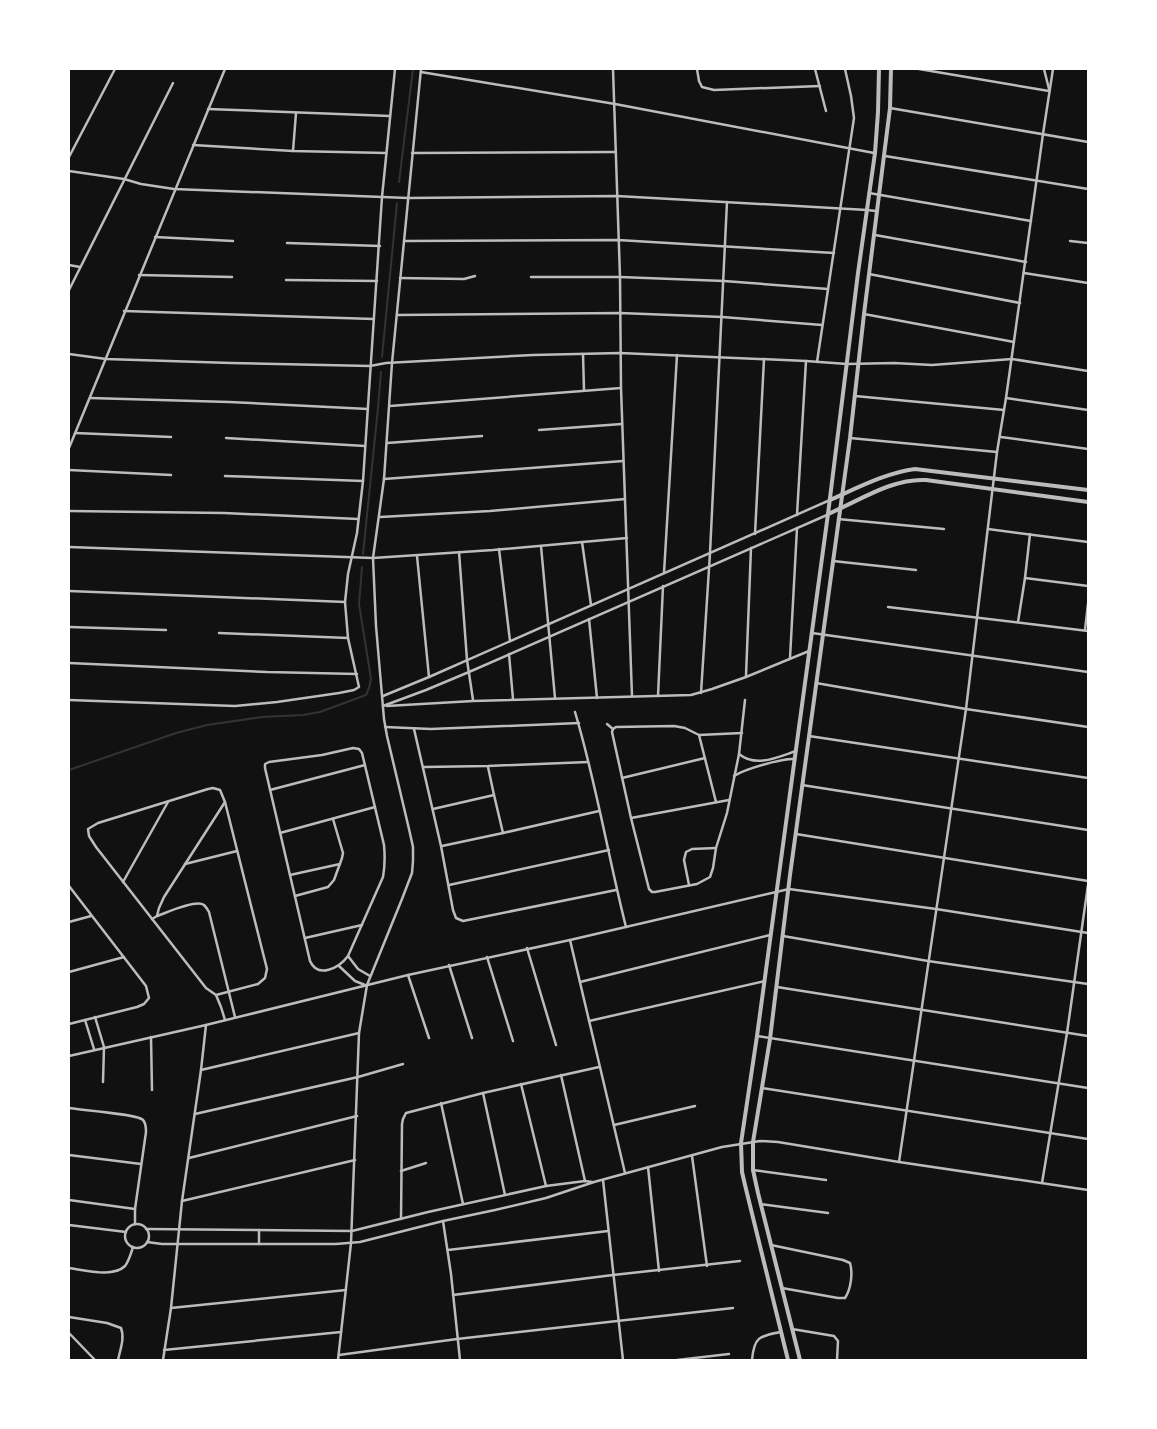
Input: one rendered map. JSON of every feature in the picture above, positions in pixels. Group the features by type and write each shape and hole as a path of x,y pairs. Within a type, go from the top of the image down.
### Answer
{"street":[{"path":"69,157 115,69"},
{"path":"69,448 224,69"},
{"path":"69,700 235,706 257,705 339,694 360,687 348,638 345,602 351,558 357,533 363,481 382,197 395,69"},
{"path":"614,69 623,461 632,696"},
{"path":"697,69 702,87 714,90 820,86"},
{"path":"816,69 826,111"},
{"path":"817,362 854,118 845,69"},
{"path":"788,1360 742,1172 741,1143 758,1036 875,153 879,69"},
{"path":"800,1360 760,1204 753,1170 753,1142 770,1039 802,785 850,438 885,156 890,108 891,69"},
{"path":"919,69 1049,91"},
{"path":"1044,69 1049,91"},
{"path":"899,1162 966,709 997,452 1053,69"},
{"path":"338,1360 352,1231 359,1033 367,985 412,873 414,860 410,829 385,727 375,608 373,558 384,479 392,363 421,70 875,153"},
{"path":"69,290 173,84"},
{"path":"890,108 1088,142"},
{"path":"208,109 390,116"},
{"path":"293,150 296,113"},
{"path":"193,145 386,153"},
{"path":"412,153 616,152"},
{"path":"885,156 1088,189"},
{"path":"69,171 174,189 408,198 617,196 840,208 878,212"},
{"path":"869,193 1032,222"},
{"path":"701,693 728,202"},
{"path":"875,234 1026,262"},
{"path":"155,237 233,241"},
{"path":"404,241 618,240 834,253"},
{"path":"1070,240 1088,243"},
{"path":"287,243 380,246"},
{"path":"69,265 80,267"},
{"path":"1024,273 1088,283"},
{"path":"869,274 1020,303"},
{"path":"139,275 232,277"},
{"path":"400,278 464,279 475,276"},
{"path":"531,277 620,277 724,281 828,289"},
{"path":"286,280 377,281"},
{"path":"124,311 374,319"},
{"path":"397,315 620,313 722,317 822,325"},
{"path":"864,314 1014,342"},
{"path":"69,354 106,359 370,366 392,363 583,353 677,355 847,364 932,365 1012,359 1088,371"},
{"path":"583,353 584,390"},
{"path":"664,573 677,355"},
{"path":"755,534 764,359"},
{"path":"797,515 806,361"},
{"path":"390,406 621,388"},
{"path":"855,396 1004,410"},
{"path":"90,398 368,409"},
{"path":"1006,398 1088,410"},
{"path":"539,430 622,424"},
{"path":"75,433 171,437"},
{"path":"387,443 482,436"},
{"path":"1000,436 1088,449"},
{"path":"226,438 365,446"},
{"path":"850,438 997,452"},
{"path":"384,479 623,461"},
{"path":"383,696 891,474 909,469 929,470 1088,490"},
{"path":"69,470 171,475"},
{"path":"224,476 363,481"},
{"path":"383,706 469,672 890,486 914,479 1088,502"},
{"path":"379,517 490,511 625,499"},
{"path":"69,511 224,512 358,519"},
{"path":"838,519 944,529"},
{"path":"790,659 797,528"},
{"path":"988,529 1088,542"},
{"path":"1018,622 1030,534"},
{"path":"69,547 373,558 500,550 627,538"},
{"path":"582,542 591,605"},
{"path":"541,546 555,698"},
{"path":"746,677 751,548"},
{"path":"500,550 510,641"},
{"path":"459,552 467,660 473,701"},
{"path":"417,556 429,677"},
{"path":"833,561 916,570"},
{"path":"1025,578 1088,586"},
{"path":"658,696 663,586"},
{"path":"69,591 345,602"},
{"path":"888,607 1087,631 1088,604"},
{"path":"589,618 597,698"},
{"path":"69,627 166,630"},
{"path":"219,633 348,638"},
{"path":"812,633 1088,672"},
{"path":"383,706 513,699 597,698 701,693 809,651"},
{"path":"509,654 513,699"},
{"path":"69,663 357,674"},
{"path":"816,683 966,709 1088,727"},
{"path":"613,729 612,732 631,818 649,889 655,892 703,882 710,877 716,848 727,813 740,754 745,700"},
{"path":"575,712 626,927"},
{"path":"385,727 414,729 579,723"},
{"path":"607,724 613,729"},
{"path":"613,729 616,727 674,726 685,728 700,735 742,733"},
{"path":"414,729 424,767 456,918 463,920 616,890"},
{"path":"700,735 716,802"},
{"path":"809,736 1088,778"},
{"path":"353,748 360,751 365,765 386,857 383,877 348,956 339,966 333,969 316,969 312,966 304,938 265,764 322,756 353,748"},
{"path":"740,754 749,760 758,761 796,751"},
{"path":"622,778 705,758"},
{"path":"734,776 747,770 784,760 794,760"},
{"path":"424,767 588,762"},
{"path":"270,790 365,765"},
{"path":"488,766 503,833"},
{"path":"802,785 1088,830"},
{"path":"216,995 258,984 267,974 266,963 225,802 220,790 213,788 98,823 88,829 92,841 123,882 206,988 216,995 225,1020"},
{"path":"433,809 494,795"},
{"path":"631,818 729,800"},
{"path":"123,882 169,802"},
{"path":"156,916 161,902 184,864 225,802"},
{"path":"280,833 375,807"},
{"path":"441,846 599,811"},
{"path":"295,896 328,887 334,880 343,853 333,819"},
{"path":"796,834 1088,883 1067,1033 1042,1183"},
{"path":"689,885 684,860 686,852 716,848"},
{"path":"448,885 608,850"},
{"path":"184,864 237,851"},
{"path":"290,875 340,864"},
{"path":"69,886 146,986 149,998 144,1004 137,1007 69,1024"},
{"path":"69,1056 206,1025 448,965 570,940 789,889 936,909 1088,933"},
{"path":"152,919 194,904 206,907 209,912 235,1018"},
{"path":"69,922 91,916"},
{"path":"304,938 362,925"},
{"path":"580,982 771,935"},
{"path":"783,936 928,961 1088,984"},
{"path":"570,940 625,1173"},
{"path":"527,948 556,1045"},
{"path":"348,956 358,969 370,976"},
{"path":"69,972 124,957"},
{"path":"487,957 513,1041"},
{"path":"448,965 472,1038"},
{"path":"339,966 355,981 367,985"},
{"path":"408,975 430,1038"},
{"path":"589,1021 765,981"},
{"path":"777,987 1088,1036"},
{"path":"95,1018 104,1047 103,1082"},
{"path":"85,1020 94,1049"},
{"path":"163,1360 206,1025"},
{"path":"201,1070 359,1033"},
{"path":"758,1036 1088,1088"},
{"path":"151,1038 152,1090"},
{"path":"194,1114 404,1064"},
{"path":"401,1219 402,1124 406,1113 483,1092 599,1067"},
{"path":"561,1075 586,1186"},
{"path":"521,1084 546,1186"},
{"path":"762,1088 1088,1139"},
{"path":"483,1092 506,1195"},
{"path":"441,1103 464,1204"},
{"path":"614,1125 695,1106"},
{"path":"69,1108 132,1116 143,1120 146,1132 135,1208 135,1224"},
{"path":"188,1158 357,1116"},
{"path":"147,1242 162,1244 351,1243 443,1220 546,1198 625,1173 722,1147 767,1141 1088,1190"},
{"path":"69,1155 141,1164"},
{"path":"692,1156 707,1266"},
{"path":"182,1201 355,1160"},
{"path":"401,1171 426,1163"},
{"path":"648,1167 659,1271"},
{"path":"753,1170 826,1180"},
{"path":"603,1180 623,1360"},
{"path":"146,1229 352,1231 546,1186 584,1181 594,1182"},
{"path":"69,1200 135,1208"},
{"path":"760,1204 828,1213"},
{"path":"443,1220 460,1360"},
{"path":"69,1224 126,1232"},
{"path":"135,1224 141,1225 146,1229 149,1236 147,1242 141,1247 133,1247 126,1241 128,1228 135,1224"},
{"path":"259,1230 259,1244"},
{"path":"448,1250 608,1231"},
{"path":"771,1245 847,1261 851,1267 850,1287 845,1298 782,1288"},
{"path":"69,1268 100,1272 122,1269 126,1265 133,1247"},
{"path":"453,1295 740,1261"},
{"path":"171,1308 346,1290"},
{"path":"339,1355 457,1339 733,1308"},
{"path":"69,1317 107,1322 121,1328 122,1341 118,1360"},
{"path":"792,1328 834,1336 838,1341 837,1360"},
{"path":"164,1350 342,1332"},
{"path":"752,1360 754,1346 759,1338 781,1332"},
{"path":"69,1333 95,1360"},
{"path":"677,1360 728,1354"}],"waterway":[{"path":"399,182 413,69"},
{"path":"382,357 397,203"},
{"path":"363,554 381,372"},
{"path":"69,770 176,733 207,725 262,717 303,715 320,712 366,695 371,679 359,604 362,567"}]}
